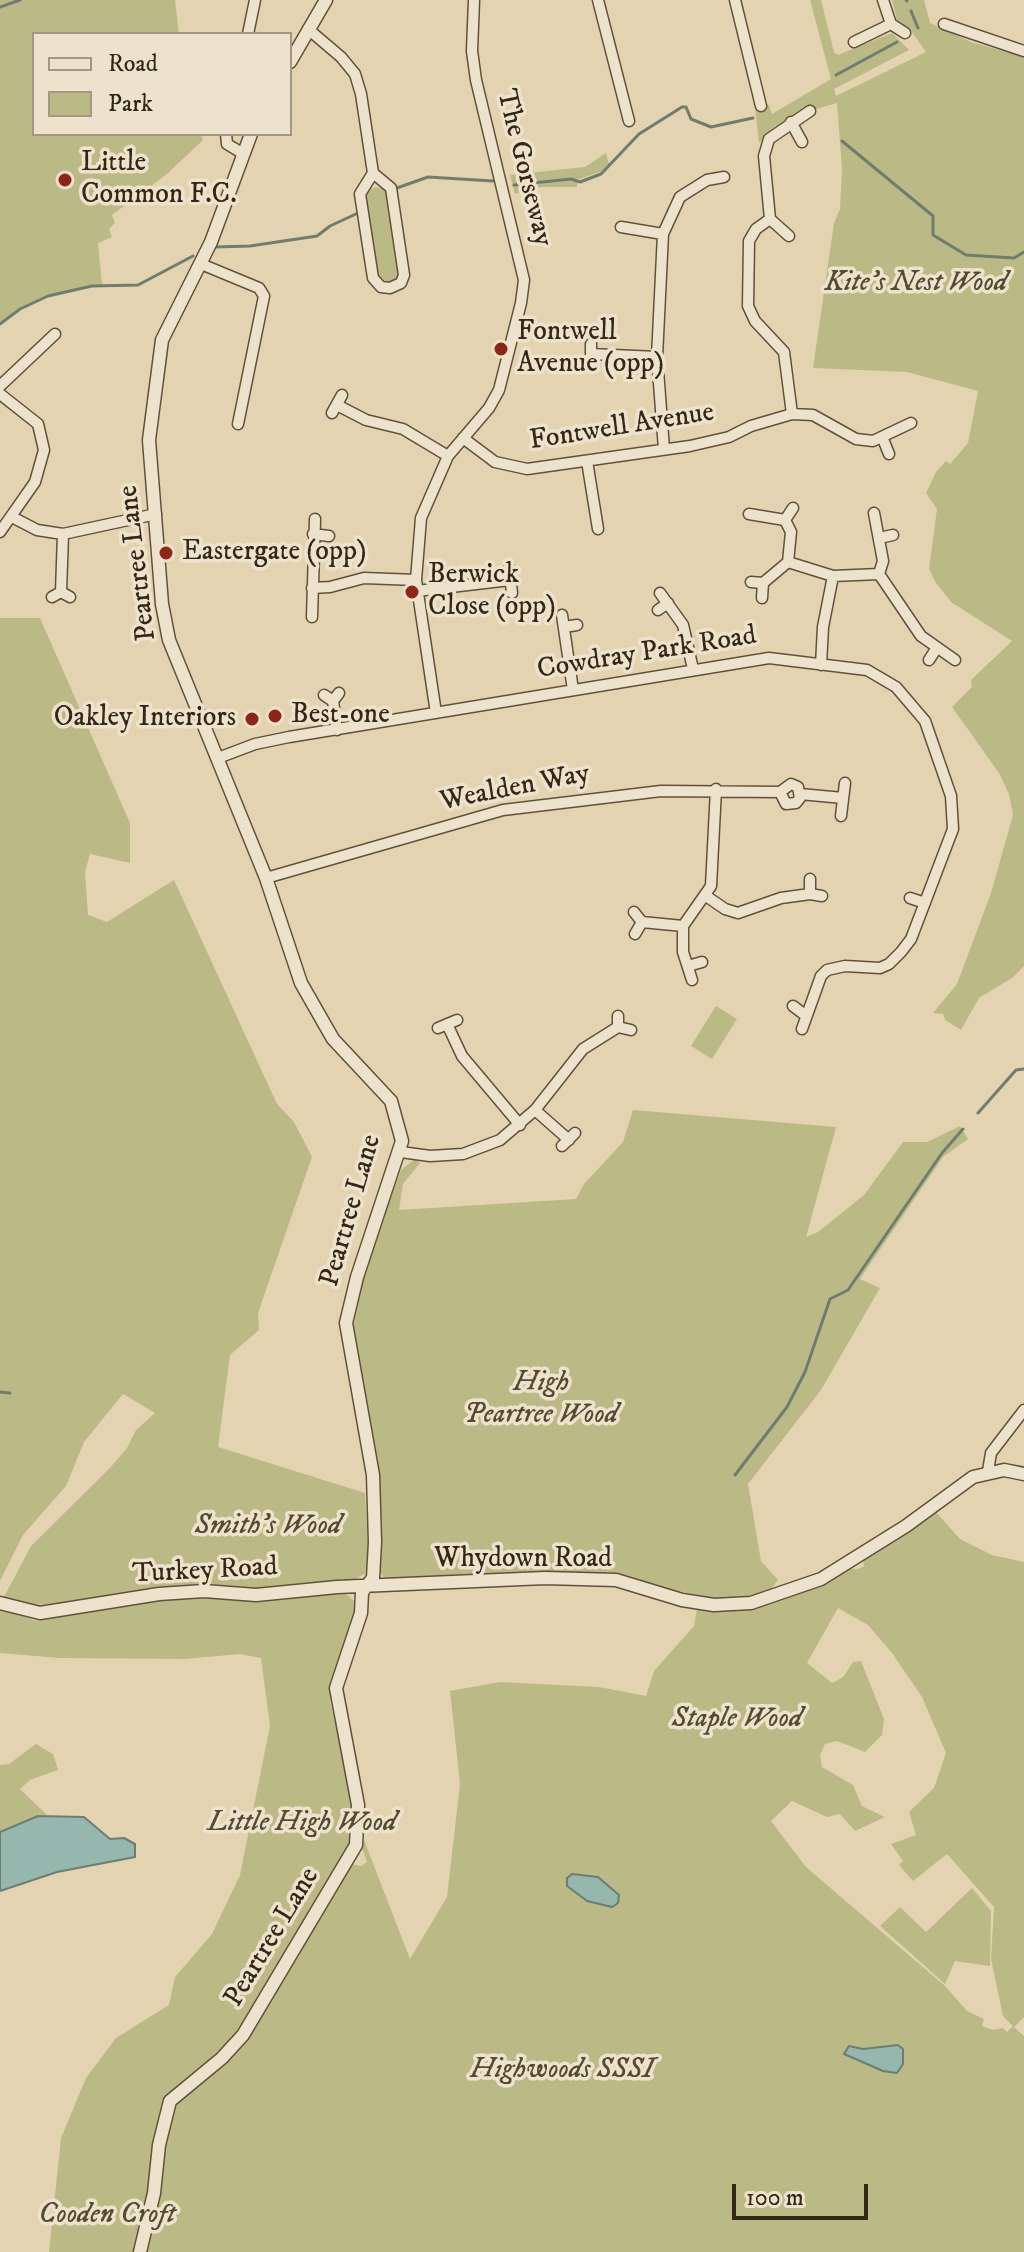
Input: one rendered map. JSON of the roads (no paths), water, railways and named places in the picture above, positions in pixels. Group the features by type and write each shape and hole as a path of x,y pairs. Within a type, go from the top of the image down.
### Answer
{"street":[{"path":"248,32 255,0"},
{"path":"292,58 326,0"},
{"name":"The Gorseway","path":"436,713 417,586 421,518 448,456 499,390 521,303 522,264 476,80 472,51 474,0"},
{"path":"598,0 629,121"},
{"path":"735,0 761,106"},
{"path":"883,0 891,24 905,33"},
{"path":"854,42 891,24"},
{"path":"944,24 1024,51"},
{"path":"308,29 341,57 355,74 373,173 391,188 404,275 401,283 390,288 381,287 373,278 360,194 373,173"},
{"path":"789,236 770,219 765,150 774,132 810,111"},
{"path":"791,122 802,142"},
{"path":"226,136 227,144 242,153"},
{"name":"Peartree Lane","path":"140,2252 170,2101 222,2058 243,2035 356,1845 358,1805 336,1688 361,1613 362,1592 373,1578 373,1475 346,1323 357,1277 401,1152 401,1126 391,1101 323,1024 301,983 266,878 169,640 162,604 149,440 162,340 178,302 201,264 250,136"},
{"path":"664,449 657,357 663,234 680,197 707,180 724,177"},
{"path":"770,219 756,229 749,241 747,294 755,321 784,352 792,414 813,415 856,439 883,439 911,423"},
{"path":"621,227 663,234"},
{"path":"201,264 259,288 264,296 238,424"},
{"path":"0,386 52,348 55,334"},
{"path":"591,354 657,357"},
{"path":"0,394 38,424 43,439 42,465 0,532"},
{"path":"337,404 366,420 403,429 448,456"},
{"name":"Fontwell Avenue","path":"463,438 495,462 527,469 729,437 751,426 792,414"},
{"path":"883,439 889,454"},
{"path":"587,461 600,521"},
{"path":"785,520 793,508"},
{"path":"874,513 883,561 879,574 905,616 936,649 955,660"},
{"path":"12,517 37,530 63,534 156,514"},
{"path":"749,514 785,520"},
{"path":"312,617 315,519"},
{"path":"751,582 763,583 788,562 791,532 785,520"},
{"path":"61,595 63,534"},
{"path":"313,534 329,536"},
{"path":"879,538 893,535"},
{"path":"788,562 833,576 879,574"},
{"path":"509,568 512,593"},
{"path":"821,665 823,627 833,576"},
{"path":"312,588 330,587 364,578 417,586 510,580"},
{"path":"762,598 763,583"},
{"path":"660,593 683,625 693,669"},
{"path":"658,610 668,603"},
{"path":"562,615 573,690"},
{"path":"564,627 577,625"},
{"path":"929,660 936,649"},
{"name":"Cowdray Park Road","path":"218,758 255,744 769,658 867,670 896,687 925,721 953,811 949,844 911,939 889,964 827,970 821,976 802,1029"},
{"path":"332,696 337,730"},
{"path":"841,816 845,783"},
{"name":"Wealden Way","path":"266,878 503,810 608,795 716,789 780,792 791,784 800,794 843,798"},
{"path":"692,980 683,952 683,926 706,896 713,873 711,844 716,789"},
{"path":"810,879 810,894"},
{"path":"706,896 725,909 738,913 781,898 810,894 822,896"},
{"path":"910,898 925,903"},
{"path":"634,912 642,922 683,926"},
{"path":"635,934 642,922"},
{"path":"688,966 702,962"},
{"path":"793,1006 805,1015"},
{"path":"401,1152 463,1154 500,1140 535,1110 583,1049 618,1021 631,1030"},
{"path":"447,1024 462,1056 520,1125"},
{"path":"535,1110 569,1140"},
{"path":"1024,1410 991,1453 988,1471 1024,1474"},
{"name":"Whydown Road","path":"367,1586 545,1578 616,1580 682,1600 714,1605 751,1603 821,1579 906,1526 973,1477 988,1471"},
{"name":"Turkey Road","path":"0,1603 40,1613 159,1594 204,1591 256,1595 367,1586"}],"water":[{"path":"38,1816 84,1817 110,1839 124,1838 135,1844 135,1857 57,1872 0,1891 0,1832"},
{"path":"572,1874 598,1877 619,1895 618,1903 612,1907 587,1901 567,1886 567,1878"},
{"path":"898,2045 903,2049 903,2064 897,2073 883,2071 844,2054 849,2046 863,2049"}],"waterway":[{"path":"0,7 20,0"},
{"path":"911,11 918,28"},
{"path":"836,75 897,42"},
{"path":"514,185 571,179 580,182 601,174 639,134 682,107 686,107 691,119 711,127 753,118"},
{"path":"842,141 933,216 933,235 966,255 1014,258 1024,252"},
{"path":"397,188 428,177 493,181"},
{"path":"215,247 250,246 317,236 358,213"},
{"path":"0,324 20,309 48,296 92,286 138,285 193,256"},
{"path":"978,1113 1016,1070 1024,1069"},
{"path":"735,1475 787,1407 805,1372 830,1299 848,1290 942,1153 963,1129"},
{"path":"0,1392 10,1393"}],"place":[{"name":"Little Common F.C.","path":"65,180"},
{"name":"Fontwell Avenue (opp)","path":"501,349"},
{"name":"Eastergate (opp)","path":"166,553"},
{"name":"Berwick Close (opp)","path":"412,592"},
{"name":"Best-one","path":"275,716"},
{"name":"Oakley Interiors","path":"252,719"}],"park label":[{"name":"Kite's Nest Wood","path":"916,284"},
{"name":"High Peartree Wood","path":"541,1400"},
{"name":"Smith's Wood","path":"268,1527"},
{"name":"Staple Wood","path":"737,1720"},
{"name":"Little High Wood","path":"302,1824"},
{"name":"Highwoods SSSI","path":"562,2071"},
{"name":"Cooden Croft","path":"107,2216"}]}
